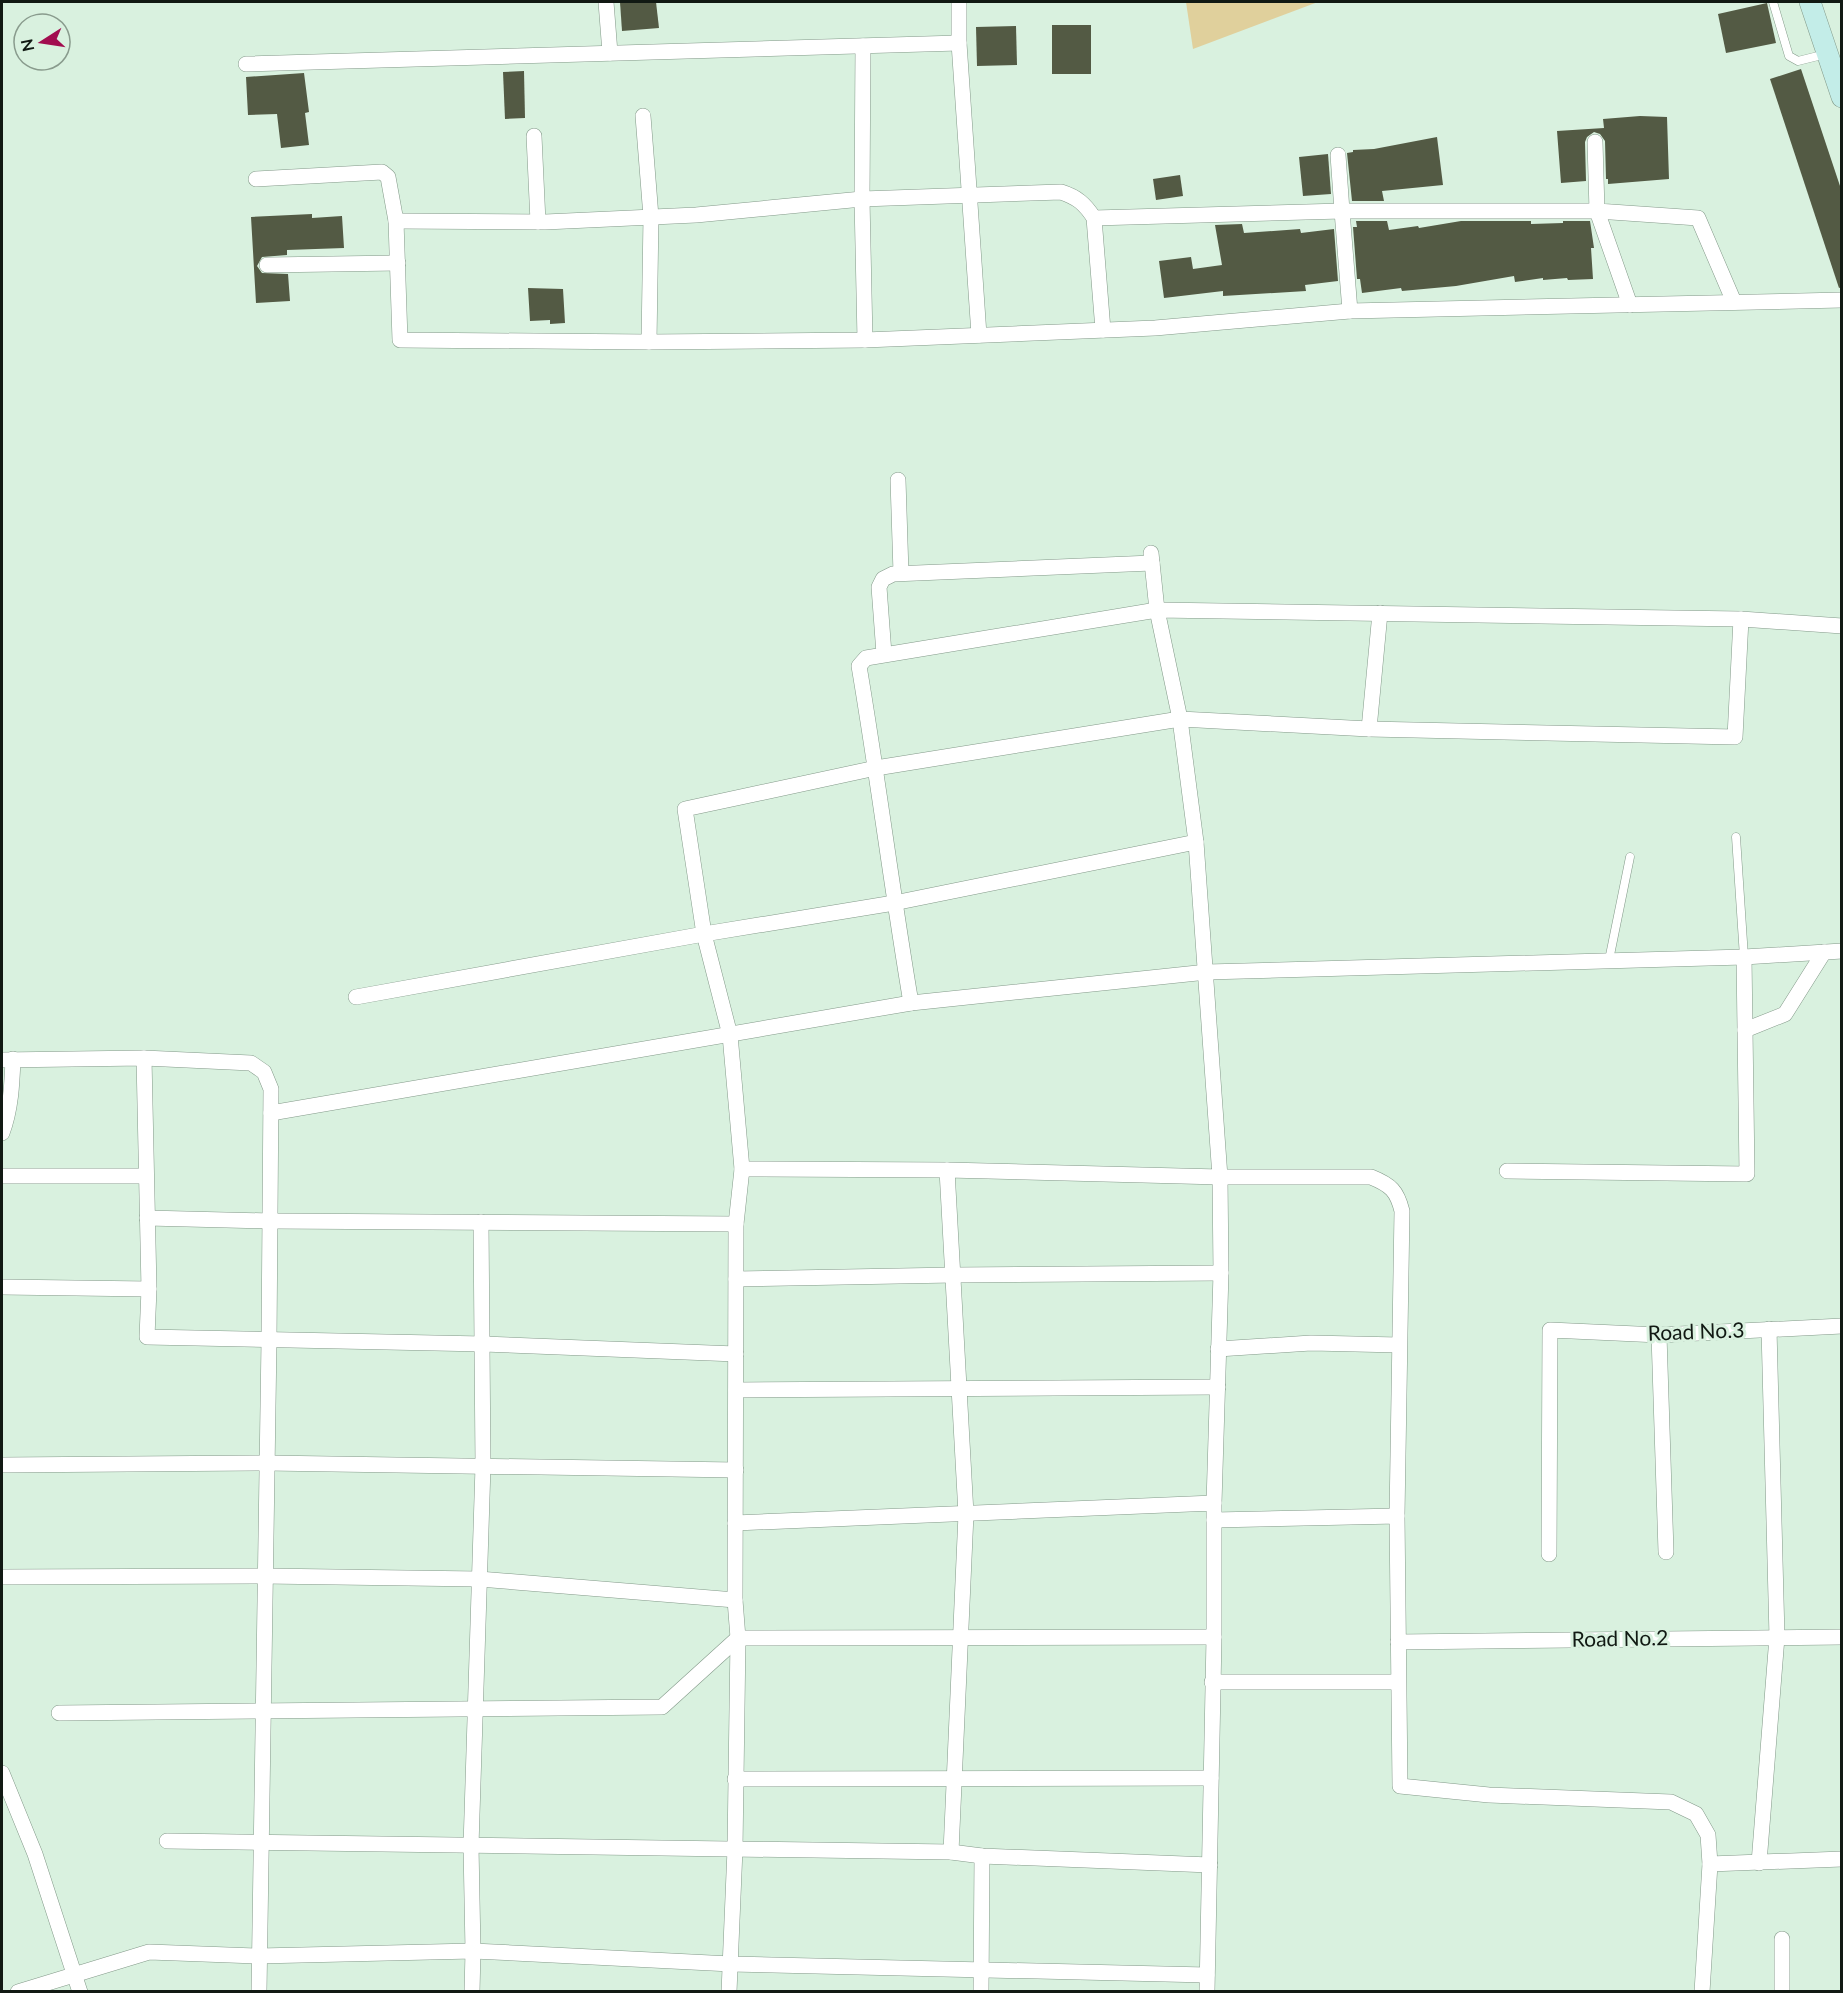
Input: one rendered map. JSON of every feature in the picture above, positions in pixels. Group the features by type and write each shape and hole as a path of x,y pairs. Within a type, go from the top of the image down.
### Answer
{"street":[{"path":"606,2 610,53"},
{"path":"959,2 959,43 979,335"},
{"path":"1810,2 1842,97"},
{"path":"246,64 959,43"},
{"path":"863,46 862,199 865,340"},
{"path":"643,116 651,217 649,342"},
{"path":"534,136 538,222"},
{"path":"1595,142 1597,211 1630,304"},
{"path":"1338,155 1350,311"},
{"path":"256,179 382,172 388,177 396,221 400,340 649,342 865,340 1155,328 1350,311 1842,300"},
{"path":"396,221 538,222 696,215 862,199 1061,192 1075,196 1086,205 1094,218 1103,330"},
{"path":"1094,218 1342,211 1597,211 1698,218 1734,302"},
{"path":"267,265 398,263"},
{"path":"898,480 901,573"},
{"path":"884,654 879,587 883,579 893,574 1152,558 1157,610 1180,719 1196,842 1220,1177 1221,1273 1214,1503 1214,1637 1207,1992"},
{"path":"911,1003 859,666 866,658 1157,610 1741,619 1842,626"},
{"path":"1370,729 1380,613"},
{"path":"729,1992 735,1849 738,1638 735,1600 736,1224 742,1170 730,1035 704,934 685,809 876,768 1180,719 1370,729 1735,737 1741,619"},
{"path":"356,997 704,934 894,903 1196,842"},
{"path":"271,1113 911,1003 1207,972 1744,957 1842,951"},
{"path":"1745,1030 1785,1014 1824,952"},
{"path":"1507,1171 1747,1174 1744,957"},
{"path":"144,1058 149,1289 147,1337 483,1344 736,1354"},
{"path":"2,1133 12,1088 7,1060 144,1058 251,1063 264,1072 271,1089 259,1992"},
{"path":"742,1170 948,1170 1220,1177 1371,1177 1386,1183 1399,1200 1402,1212 1397,1516 1400,1786 1489,1795 1671,1802 1696,1814 1708,1835 1710,1864 1702,1992"},
{"path":"948,1170 966,1514 951,1852"},
{"path":"2,1176 146,1176"},
{"path":"147,1218 736,1224"},
{"path":"472,1992 471,1846 483,1466 481,1222"},
{"path":"736,1279 1221,1273"},
{"path":"2,1287 149,1289"},
{"name":"Road No.3","path":"1549,1554 1550,1330 1659,1335 1842,1326"},
{"path":"1759,1863 1778,1637 1769,1329"},
{"path":"1659,1335 1666,1552"},
{"path":"1218,1349 1311,1344 1399,1344"},
{"path":"736,1390 1218,1387"},
{"path":"2,1465 267,1463 736,1470"},
{"path":"735,1523 1214,1503"},
{"path":"1214,1520 1397,1516"},
{"path":"2,1577 264,1576 479,1579 735,1600"},
{"path":"59,1713 662,1707 738,1638 1214,1637"},
{"name":"Road No.2","path":"1398,1642 1842,1637"},
{"path":"1212,1682 1398,1682"},
{"path":"2,1773 35,1854 80,1992"},
{"path":"735,1779 1210,1778"},
{"path":"167,1841 951,1852 981,1856 1210,1865"},
{"path":"981,1856 981,1992"},
{"path":"1710,1864 1842,1859"},
{"path":"1782,1939 1782,1992"},
{"path":"18,1992 148,1952 259,1956 473,1951 731,1964 1207,1975"}],"lane":[{"path":"1773,2 1789,56 1798,61 1827,53"},
{"path":"1736,837 1744,957"},
{"path":"1610,960 1630,857"}],"shaded area":[{"path":"1186,2 1318,2 1193,49"}],"building":[{"path":"620,2 656,2 659,28 622,31"},
{"path":"1767,3 1776,43 1726,53 1718,14"},
{"path":"1052,25 1091,25 1091,74 1052,74"},
{"path":"1016,26 1017,65 977,66 976,27"},
{"path":"1801,69 1842,192 1842,287 1839,288 1770,79"},
{"path":"524,71 525,118 505,119 503,72"},
{"path":"304,73 309,112 305,113 309,145 281,148 277,114 248,115 246,77"},
{"path":"1640,116 1667,117 1669,179 1608,184 1605,141 1600,134 1594,132 1587,137 1585,142 1586,181 1561,183 1557,131 1604,128 1603,119"},
{"path":"1437,137 1443,185 1382,191 1384,201 1352,201 1347,153 1353,150 1374,149"},
{"path":"1328,154 1331,194 1303,196 1299,157"},
{"path":"1180,175 1183,196 1156,200 1153,179"},
{"path":"312,214 312,218 342,216 344,248 287,250 287,255 262,257 257,266 262,273 288,274 290,301 256,303 251,217"},
{"path":"1356,221 1387,221 1389,230 1461,221 1531,221 1531,224 1590,221 1594,248 1591,248 1593,279 1543,280 1543,278 1515,282 1514,276 1456,286 1402,291 1401,288 1362,293 1360,279 1357,279 1353,227 1357,227"},
{"path":"1242,224 1244,233 1300,229 1301,233 1334,229 1338,281 1305,285 1306,291 1223,296 1223,291 1164,298 1159,261 1191,257 1193,269 1222,265 1215,225"},
{"path":"528,288 563,289 565,323 550,324 550,320 530,321"}]}
